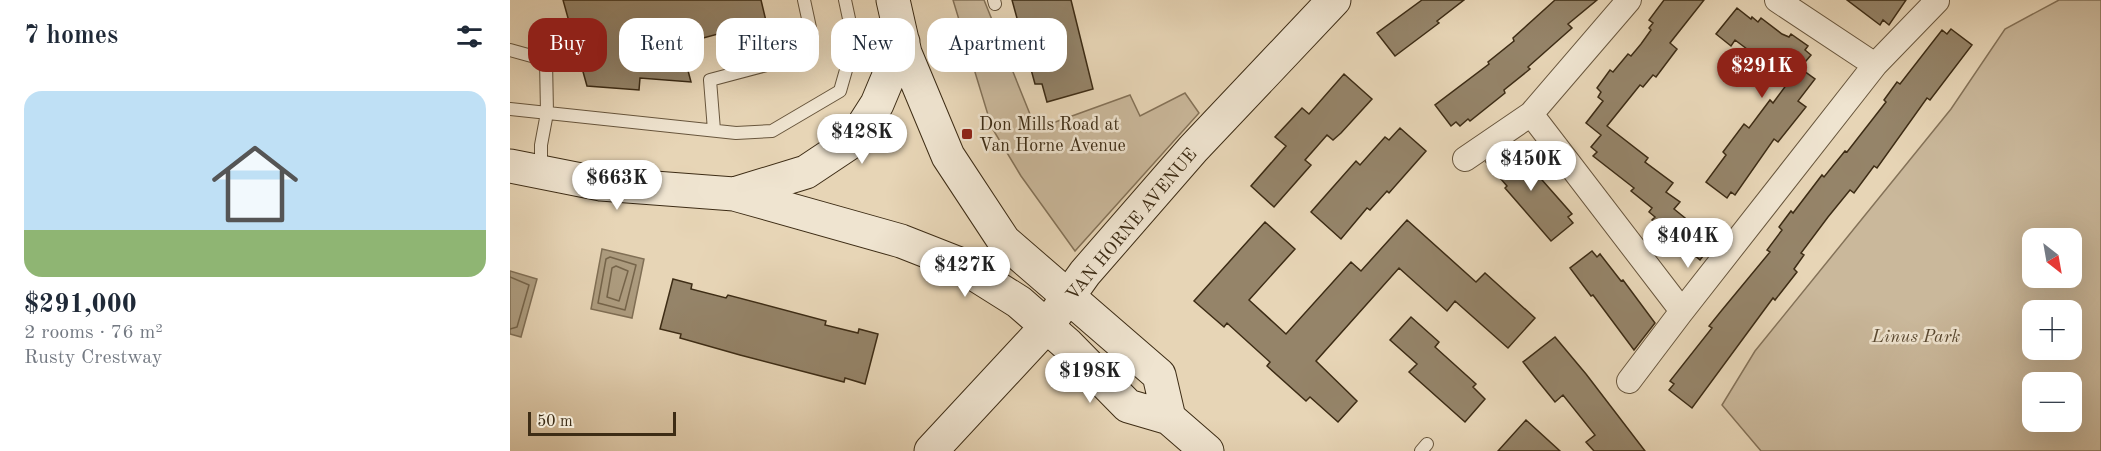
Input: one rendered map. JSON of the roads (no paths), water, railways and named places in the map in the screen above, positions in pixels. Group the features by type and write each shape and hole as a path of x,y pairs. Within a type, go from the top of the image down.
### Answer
{"main road":[{"path":"894,0 898,18"},
{"name":"VAN HORNE AVENUE","path":"931,451 1047,326 1085,273 1193,149 1334,0"},
{"path":"734,194 806,172 854,140 877,104 890,72"},
{"path":"915,72 948,156 1004,241 1067,298 1159,375 1169,418"},
{"path":"510,166 541,174 601,184 734,194 901,241 957,263 1020,302 1128,406 1169,418 1207,451"}],"street":[{"path":"1465,159 1531,114 1629,0"},
{"path":"1777,0 1875,65"},
{"path":"1629,381 1875,65 1937,1"},
{"path":"1531,114 1682,311"}],"lane":[{"path":"714,130 710,80 789,59 805,50 812,37 804,0"},
{"path":"510,109 714,130 772,131 840,91 854,42 845,0"},
{"path":"510,50 546,60 547,113 541,145 541,174"}],"water":[{"path":"602,249 644,259 632,318 591,309"},
{"path":"510,271 537,279 521,337 510,334"}],"place":[{"name":"Don Mills Road at Van Horne Avenue","path":"967,134"}],"park label":[{"name":"Linus Park","path":"1916,336"}]}
